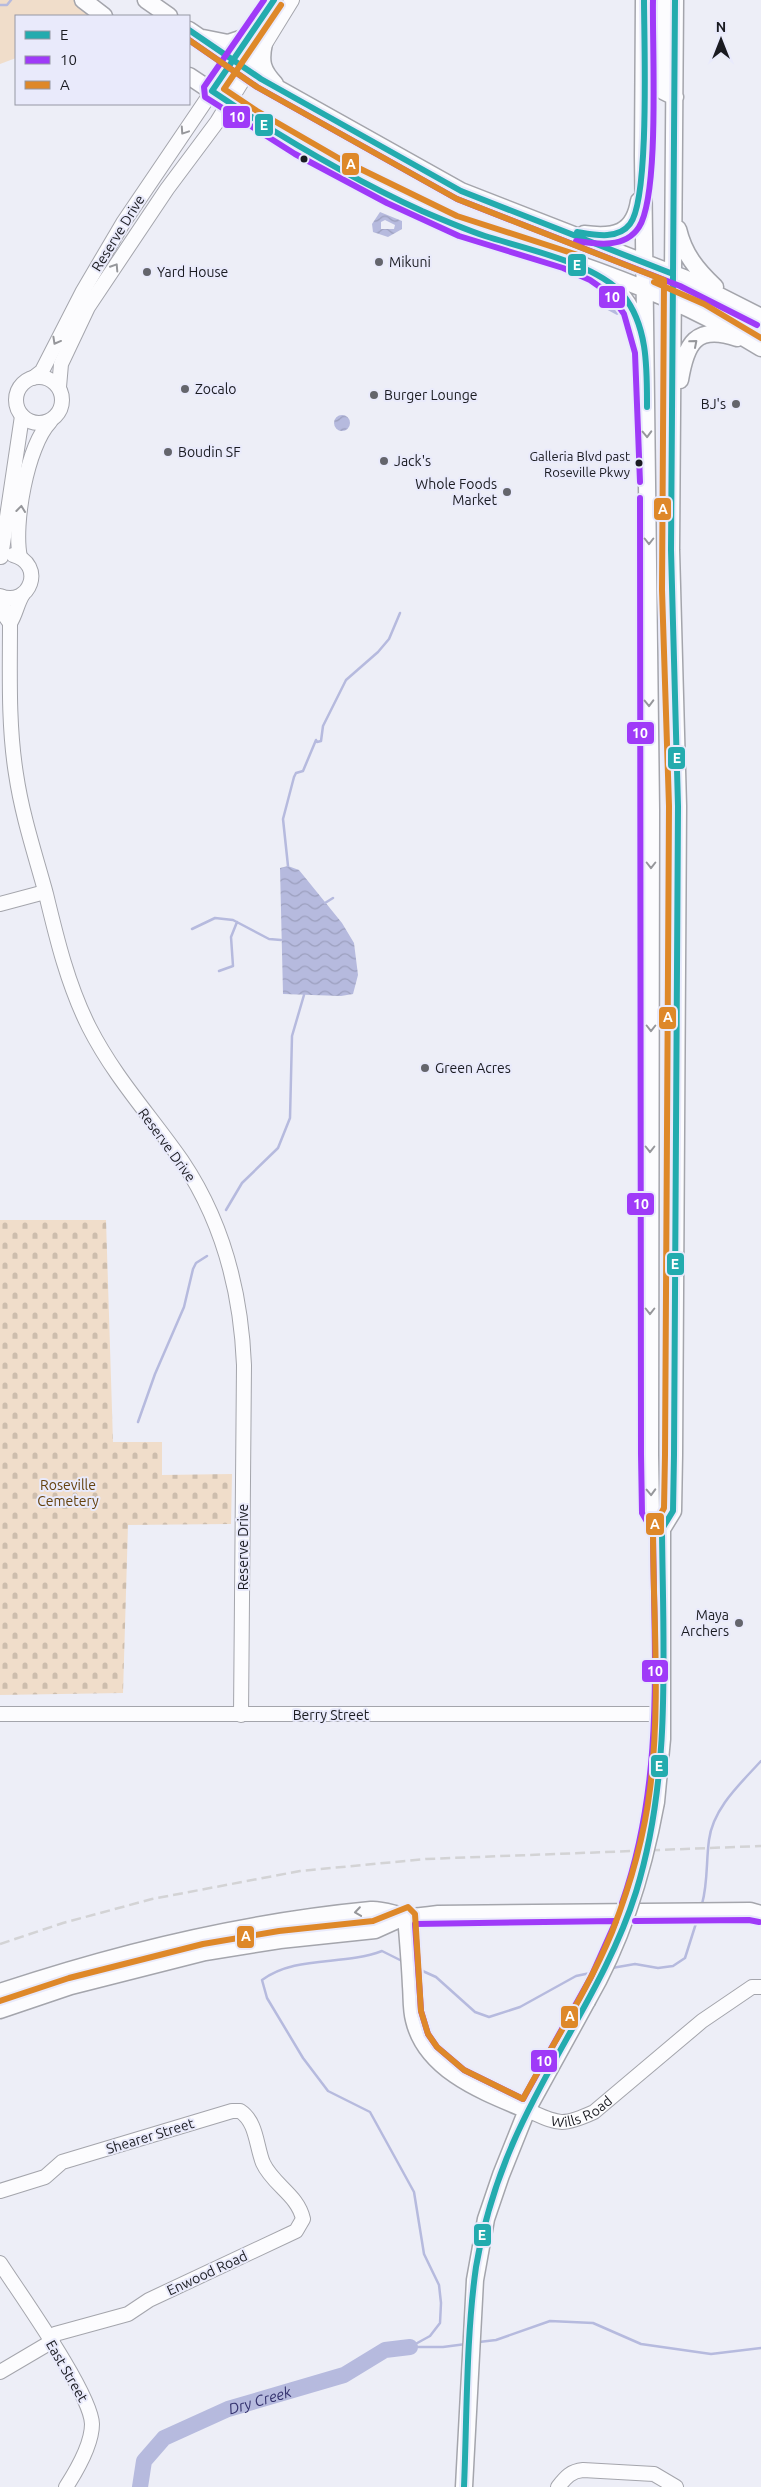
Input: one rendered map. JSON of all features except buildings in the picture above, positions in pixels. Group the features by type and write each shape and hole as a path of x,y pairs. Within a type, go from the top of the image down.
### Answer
{"main road":[{"path":"83,0 103,15"},
{"path":"146,0 168,15"},
{"path":"644,0 643,156 651,809 650,1454 651,1512 662,1529"},
{"path":"660,0 660,78 663,90 674,97"},
{"path":"464,2487 472,2318 477,2260 486,2219 527,2110 604,1972 636,1891 661,1773 662,1529 673,1511 674,1463 678,816 671,560 674,0"},
{"path":"193,33 228,42 258,39 265,74 284,92"},
{"path":"193,33 248,71 461,191 645,262 754,313"},
{"path":"190,77 336,167 454,224 557,256 646,288 673,299 761,348"},
{"path":"534,220 585,234 607,236 621,232 631,222 638,206 643,156"},
{"path":"673,194 680,238 690,260 700,274 714,286 754,313"},
{"path":"557,256 606,281 622,294 633,312 640,330 647,368"},
{"path":"673,422 685,355 693,341 706,335 720,334 738,338 761,348"},
{"path":"649,584 657,588 660,595 665,691 675,711"},
{"path":"0,1992 62,1971 185,1941 257,1926 373,1909 406,1916 757,1910"},
{"path":"0,2010 71,1986 205,1952 280,1940 375,1930 406,1916"},
{"name":"Wills Road","path":"406,1916 414,2019 419,2034 436,2058 455,2075 493,2096 527,2110"},
{"path":"71,1986 76,1978 82,1974 173,1951 185,1941"}],"street":[{"path":"248,71 258,39 274,0"},
{"path":"233,61 258,39 292,0"},
{"name":"Reserve Drive","path":"33,378 42,371 83,291 123,222 233,61"},
{"name":"Reserve Drive","path":"59,388 61,364 88,307 167,189 217,122 248,71"},
{"path":"33,378 48,378 59,388 62,394 62,407 35,442 30,458 21,509 18,547 20,558 14,555 0,557 22,416 16,402 17,394 20,386 33,378"},
{"path":"22,416 35,424 50,422"},
{"name":"Reserve Drive","path":"10,622 15,616 17,604 28,589 32,575 30,568 20,558"},
{"path":"1,596 9,598 23,594"},
{"name":"Reserve Drive","path":"1,596 5,616 10,622 11,735 14,765 24,814 66,969 83,1013 105,1056 128,1092 164,1137 190,1175 217,1229 232,1274 241,1320 244,1365 241,1715"},
{"path":"0,904 45,892"},
{"name":"Berry Street","path":"0,1714 662,1714"},
{"name":"Wills Road","path":"527,2110 556,2123 564,2123 594,2112 702,2022 752,1988 761,1987"},
{"name":"Shearer Street","path":"0,2190 45,2177 62,2162 232,2111 240,2111 250,2120 263,2163 268,2171"},
{"name":"Enwood Road","path":"51,2342 56,2334 128,2314 149,2300 296,2230 303,2220 302,2212 294,2199 268,2171"},
{"name":"East Street","path":"0,2263 51,2342 91,2414 92,2425 88,2441 66,2487"},
{"path":"0,2372 51,2342"},
{"path":"558,2487 568,2475 575,2471 583,2470 654,2474 676,2487"}],"green space":[{"path":"0,0 79,0 94,15 15,15 15,58 0,64"},
{"name":"Roseville Cemetery","path":"0,1220 106,1220 113,1442 162,1442 162,1475 232,1474 231,1524 128,1525 123,1693 0,1695"}],"water":[{"path":"380,212 402,221 402,229 388,237 373,232 372,224","holes":["385,220 395,225 394,229 381,229 381,222"]},
{"path":"603,300 614,303 621,309 621,313 617,315 602,307"},
{"path":"342,415 348,417 350,423 348,429 342,431 336,429 334,423 336,417"},
{"path":"288,866 299,870 342,923 354,943 358,975 353,994 341,996 283,994 280,868"}],"waterway":[{"path":"0,5 7,5 11,0"},
{"path":"288,866 283,819 294,777 296,773 303,771 316,740 317,742 321,741 323,726 346,680 378,652 389,639 400,613"},
{"path":"325,903 333,898"},
{"path":"192,929 215,918 233,920 269,939 281,940"},
{"path":"219,971 233,966 231,937 237,922"},
{"path":"226,1210 242,1183 278,1148 290,1118 292,1036 304,995"},
{"path":"138,1422 155,1374 184,1307 193,1269 196,1263 207,1256"},
{"path":"702,1904 709,1840 716,1817 737,1787 761,1761"},
{"path":"612,1968 635,1964 658,1968 673,1966 685,1958 698,1917"},
{"path":"402,1961 382,1951 367,1956 290,1967 275,1972 262,1980 267,1998 303,2058 328,2091 370,2112 414,2192 424,2254 439,2285 441,2303 440,2323 430,2336 410,2347"},
{"path":"416,1968 436,1977 475,2012 489,2017 520,2007 576,1976 595,1972"},
{"path":"479,2342 496,2340 550,2321 593,2323 641,2344 711,2354 761,2348"},
{"path":"411,2347 443,2347 466,2344"},
{"name":"Dry Creek","path":"140,2487 144,2461 164,2438 228,2409 344,2375 385,2350 410,2347"}],"railway":[{"path":"0,1944 63,1923 152,1899 300,1871 426,1859 761,1846"}],"transit line":[{"name":"10","path":"264,0 204,87 205,97 295,154 387,203 459,236 563,268 590,280 610,294 624,314 635,353 640,482"},
{"name":"E","path":"274,0 212,91 314,155 394,198 485,236 559,258 596,274 611,284 623,295 631,307 642,334 646,363 647,407"},
{"name":"E","path":"577,232 606,235 619,232 630,224 636,209 641,184 643,152 645,81 644,0"},
{"name":"10","path":"576,241 601,244 626,239 639,227 646,210 650,184 654,118 653,0"},
{"name":"E","path":"464,2487 470,2321 476,2267 486,2220 513,2143 544,2080 595,1988 624,1925 636,1892 647,1848 660,1758 664,1666 662,1529 673,1511 674,1455 678,806 671,550 675,0"},
{"name":"A","path":"281,5 224,89 257,111 340,159 457,216 581,256"},
{"name":"E","path":"190,31 261,79 461,191 673,274"},
{"name":"10","path":"190,41 257,87 457,199 680,286 757,325"},
{"name":"A","path":"0,2001 69,1978 203,1944 279,1931 373,1921 408,1907 415,1914 421,2011 428,2034 437,2047 464,2070 523,2099 603,1954 625,1897 640,1844 650,1789 656,1692 653,1528 664,1508 665,1455 669,806 662,590 664,280 457,199 257,87 190,41"},
{"name":"A","path":"654,282 704,304 761,338"},
{"name":"10","path":"622,1903 636,1857 645,1811 651,1765 655,1673 653,1532 642,1513 641,1454 640,498"},
{"name":"10","path":"635,1921 749,1920 759,1922"},
{"name":"10","path":"616,1921 591,1977 523,2099 464,2070 437,2047 428,2034 421,2011 415,1924 616,1921"}],"place":[{"name":"Mikuni","path":"379,262"},
{"name":"Yard House","path":"147,272"},
{"name":"Zocalo","path":"185,389"},
{"name":"Burger Lounge","path":"374,395"},
{"name":"BJ's","path":"736,404"},
{"name":"Boudin SF","path":"168,452"},
{"name":"Jack's","path":"384,461"},
{"name":"Galleria Blvd past Roseville Pkwy","path":"639,463"},
{"name":"Whole Foods Market","path":"507,492"},
{"name":"Green Acres","path":"425,1068"},
{"name":"Maya Archers","path":"739,1623"}]}
